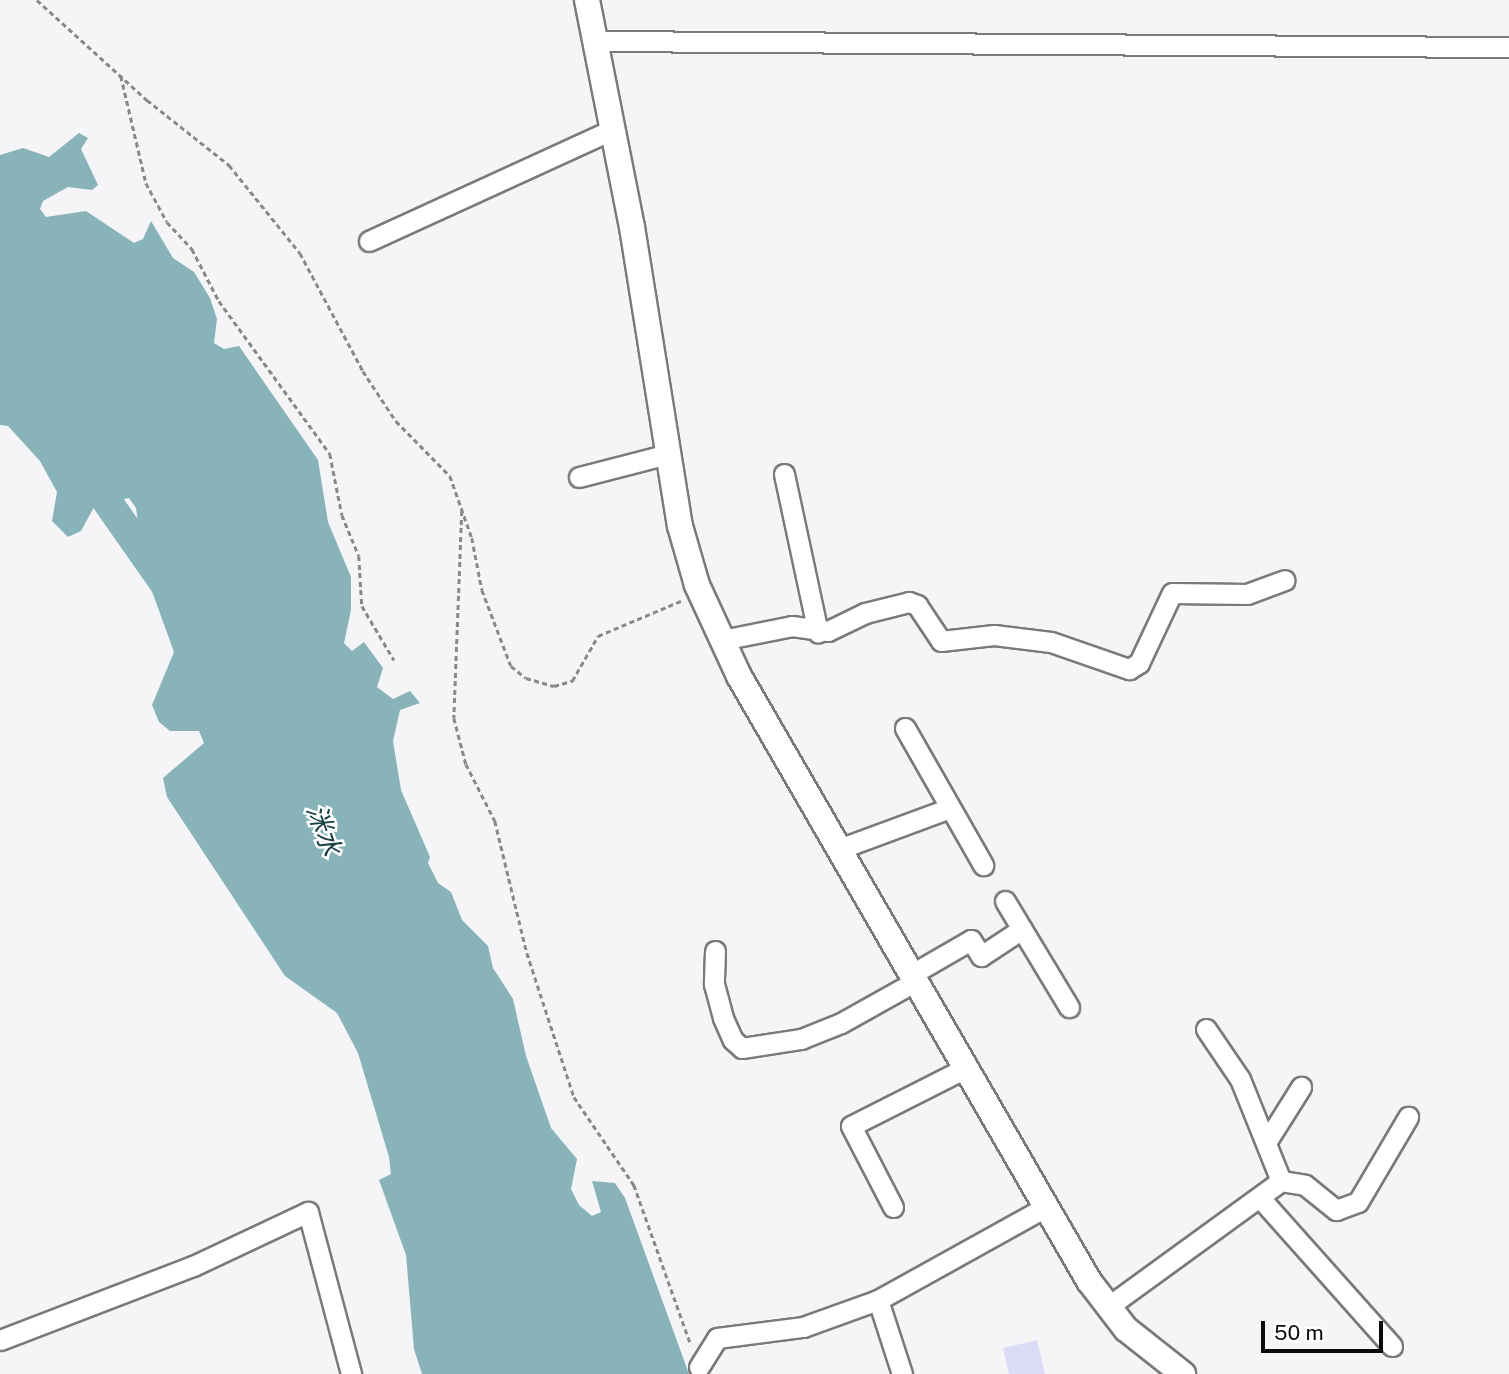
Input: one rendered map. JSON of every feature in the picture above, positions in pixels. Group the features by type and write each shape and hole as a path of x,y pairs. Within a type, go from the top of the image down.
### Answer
{"main road":[{"path":"587,0 680,526 700,594 722,640 839,849 1046,1207 1108,1306 1126,1329 1183,1374"}],"street":[{"path":"595,41 1509,47"},
{"path":"369,241 612,130"},
{"path":"579,477 668,454"},
{"path":"783,474 818,632"},
{"path":"722,640 793,626 818,632 909,602 917,606 941,640 994,635 1051,642 1129,669 1139,663 1172,593 1247,594 1285,580"},
{"path":"905,728 983,865"},
{"path":"839,849 950,808"},
{"path":"1005,901 1069,1007"},
{"path":"715,951 714,984 723,1018 742,1048 801,1039 841,1023 971,940 981,956 1022,929"},
{"path":"1206,1029 1240,1079 1281,1181"},
{"path":"893,1207 850,1126 966,1068"},
{"path":"1267,1141 1301,1087"},
{"path":"1281,1181 1305,1185 1336,1210 1350,1208 1408,1116"},
{"path":"1108,1306 1261,1199 1281,1181"},
{"path":"1261,1199 1392,1346"},
{"path":"699,1367 707,1348 717,1338 803,1327 878,1300 1046,1207"},
{"path":"0,1340 193,1266 308,1212 351,1374"},
{"path":"878,1300 902,1374"}],"path":[{"path":"37,0 121,76 229,165 300,253 363,370 396,421 450,476 463,507 497,635 511,666 526,678 554,686 572,681 598,636 700,594"},
{"path":"121,76 146,183 167,222 191,249 219,301 330,454 342,515 359,556 362,606 394,660"},
{"path":"463,507 454,718 466,764 495,821 527,953 574,1097 634,1185 699,1367"}],"shaded area":[{"path":"1037,1340 1045,1374 1009,1374 1003,1348"}],"water":[{"path":"79,133 88,138 81,149 98,185 92,190 68,187 43,201 40,209 46,217 86,211 134,243 143,239 151,221 173,258 194,272 210,298 217,319 214,343 224,349 239,346 318,460 328,522 351,577 351,610 344,643 352,651 364,642 383,668 377,687 393,699 410,691 420,703 400,710 393,741 401,790 430,857 428,863 438,883 451,892 462,920 488,946 493,968 513,999 526,1056 551,1128 577,1159 571,1189 579,1205 592,1216 601,1212 592,1181 615,1183 625,1198 689,1374 422,1374 414,1349 406,1255 379,1180 391,1174 389,1157 358,1053 337,1013 285,976 167,797 163,778 204,743 199,731 170,731 159,722 152,705 174,652 145,572 136,508 129,498 112,502 99,498 81,531 68,537 52,521 57,492 40,461 8,426 0,425 0,155 23,148 49,157"}],"waterway":[{"name":"洣水","path":"83,467 165,584"}]}
